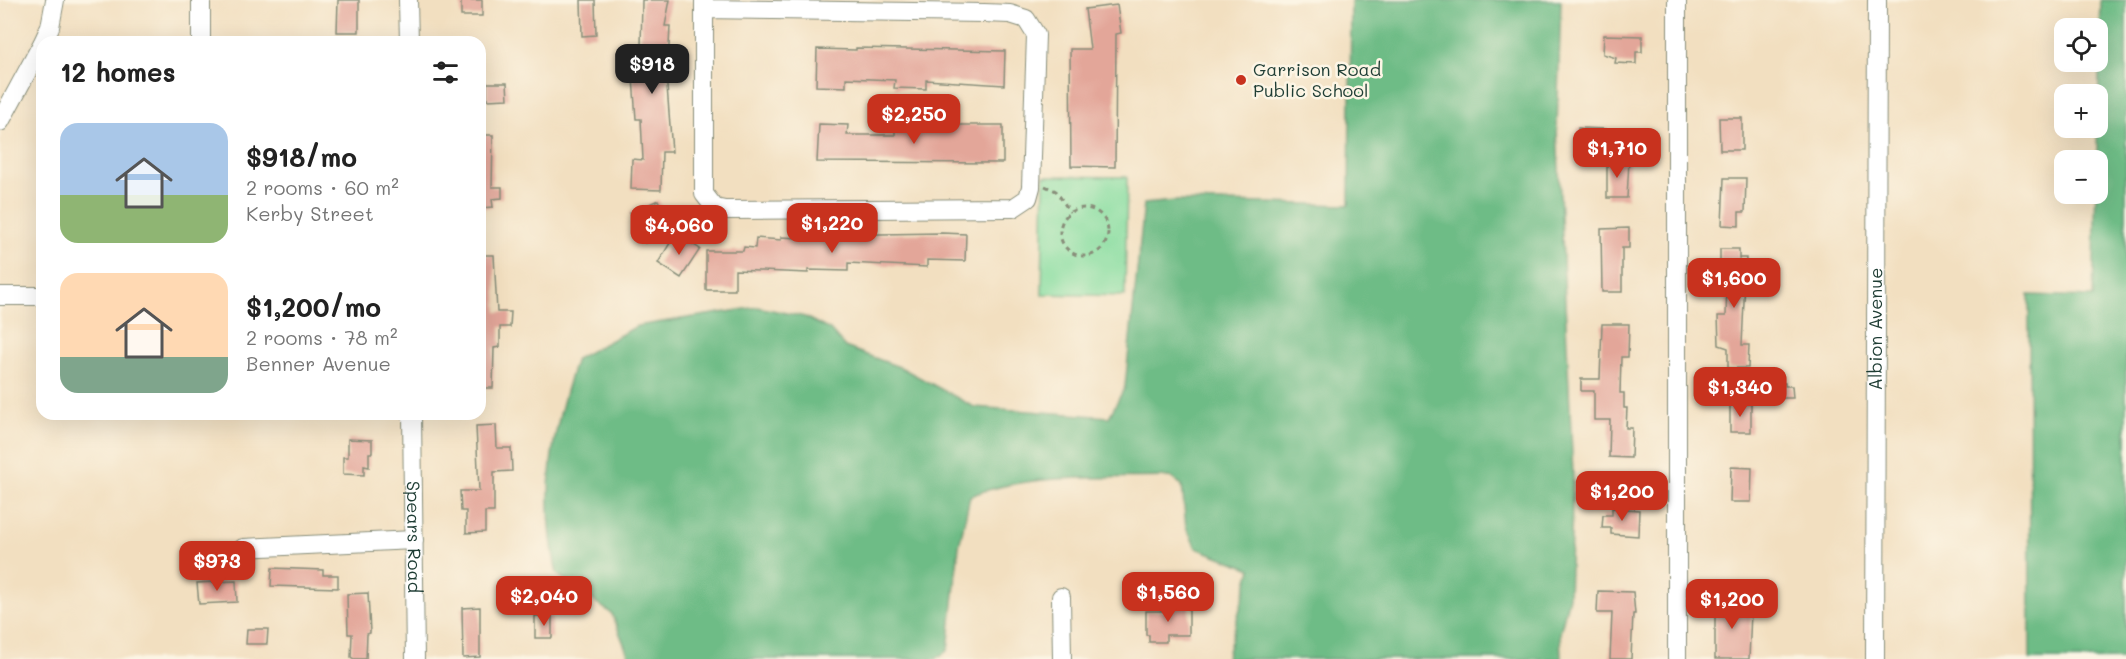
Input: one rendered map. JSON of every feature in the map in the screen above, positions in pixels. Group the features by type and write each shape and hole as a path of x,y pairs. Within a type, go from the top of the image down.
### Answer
{"street":[{"path":"46,36 55,0"},
{"path":"201,0 201,36"},
{"path":"408,0 409,36"},
{"path":"1677,0 1677,659"},
{"name":"Albion Avenue","path":"1875,659 1877,0"},
{"path":"704,5 1010,14 1026,19 1036,35 1032,184 1028,198 1013,208 725,210 715,208 704,194 704,5"},
{"path":"0,122 36,56"},
{"path":"0,296 36,296"},
{"name":"Spears Road","path":"412,420 415,659"},
{"path":"243,548 414,540"},
{"path":"1061,597 1062,659"}],"path":[{"path":"1032,184 1050,187 1056,191 1070,212"},
{"path":"1085,207 1093,209 1106,220 1108,237 1099,250 1085,256 1077,255 1065,246 1060,232 1061,225 1070,212 1085,207"}],"green space":[{"path":"1351,0 1561,0 1557,128 1573,475 1569,597 1560,633 1561,659 1226,659 1251,569 1196,548 1186,527 1182,485 1170,477 1043,480 994,488 970,496 959,546 948,650 936,659 630,659 612,614 557,574 549,518 551,465 560,414 576,359 637,326 758,307 805,317 830,330 845,347 902,368 974,407 1109,417 1125,387 1144,204 1175,201 1349,205"},
{"path":"2101,0 2126,0 2126,659 2030,659 2029,295 2093,297 2096,204 2108,204 2108,150 2097,150 2097,138 2108,138 2108,84 2099,84 2099,72 2108,72 2108,18 2101,18"},
{"path":"1044,176 1127,177 1125,296 1042,294"}],"building":[{"path":"338,0 359,0 359,32 337,32"},
{"path":"461,0 482,0 482,16 461,16"},
{"path":"581,0 595,0 596,35 582,36"},
{"path":"642,0 670,0 665,26 670,26 667,86 672,152 662,152 661,190 631,189 632,159 643,160 641,119 636,119 633,78 635,47 641,47"},
{"path":"1117,5 1121,33 1116,34 1115,167 1071,166 1070,49 1090,49 1085,9"},
{"path":"1604,35 1642,36 1642,52 1636,52 1636,64 1615,63 1616,58 1603,54"},
{"path":"856,48 1005,51 1004,85 926,80 926,89 894,88 895,80 846,78 846,87 816,86 817,49 856,50"},
{"path":"487,83 507,83 508,99 487,100"},
{"path":"1719,118 1742,118 1742,150 1720,150"},
{"path":"819,124 848,125 847,135 895,135 895,125 1003,125 1003,163 817,162"},
{"path":"1578,128 1605,129 1604,156 1577,155"},
{"path":"486,135 493,135 492,187 502,187 502,198 492,199 493,207 486,208"},
{"path":"1607,160 1629,161 1627,198 1607,198"},
{"path":"1724,178 1746,178 1745,212 1739,212 1739,226 1722,225"},
{"path":"658,200 672,229 645,243 630,213"},
{"path":"1629,228 1629,248 1622,248 1622,292 1602,292 1601,229"},
{"path":"676,233 700,249 681,278 658,263"},
{"path":"966,234 965,261 927,260 927,267 848,263 848,271 808,270 808,273 735,270 735,290 706,290 706,251 743,251 744,247 755,248 756,238 819,239 820,235"},
{"path":"1720,249 1739,249 1739,258 1746,258 1742,345 1749,345 1748,368 1728,368 1728,348 1719,345 1718,316 1726,316 1727,280 1720,280"},
{"path":"486,255 494,255 497,312 511,312 510,327 500,327 500,347 494,348 493,388 486,388"},
{"path":"1602,324 1629,324 1628,357 1621,357 1620,393 1624,393 1624,408 1627,408 1626,428 1632,428 1631,458 1609,457 1610,420 1594,420 1594,391 1581,391 1581,379 1600,379"},
{"path":"1764,383 1785,383 1785,386 1792,386 1793,398 1764,398"},
{"path":"1730,404 1751,404 1751,432 1730,432"},
{"path":"496,425 497,448 511,448 512,471 494,472 494,512 485,512 485,532 466,533 466,511 461,511 460,491 479,491 476,426"},
{"path":"348,439 372,440 369,467 364,466 364,475 343,474 343,457 348,457"},
{"path":"1731,467 1752,468 1751,502 1730,502"},
{"path":"1612,508 1639,510 1638,536 1611,534 1611,528 1602,528 1603,515 1612,515"},
{"path":"272,568 323,570 323,575 338,575 338,588 271,586"},
{"path":"236,581 237,602 199,604 197,583"},
{"path":"1598,591 1633,592 1635,614 1633,614 1631,659 1610,659 1612,613 1597,613"},
{"path":"368,593 370,633 367,634 366,659 354,659 351,657 352,634 348,634 347,594"},
{"path":"1720,596 1739,597 1739,612 1751,612 1749,659 1715,659 1715,612 1719,612"},
{"path":"1168,605 1189,605 1189,635 1166,635 1166,642 1149,642 1149,635 1146,635 1146,611 1168,611"},
{"path":"480,607 480,657 463,658 462,608"},
{"path":"535,616 552,616 552,638 535,638"},
{"path":"247,629 268,629 267,644 246,644"}],"place":[{"name":"Garrison Road Public School","path":"1241,80"}]}
